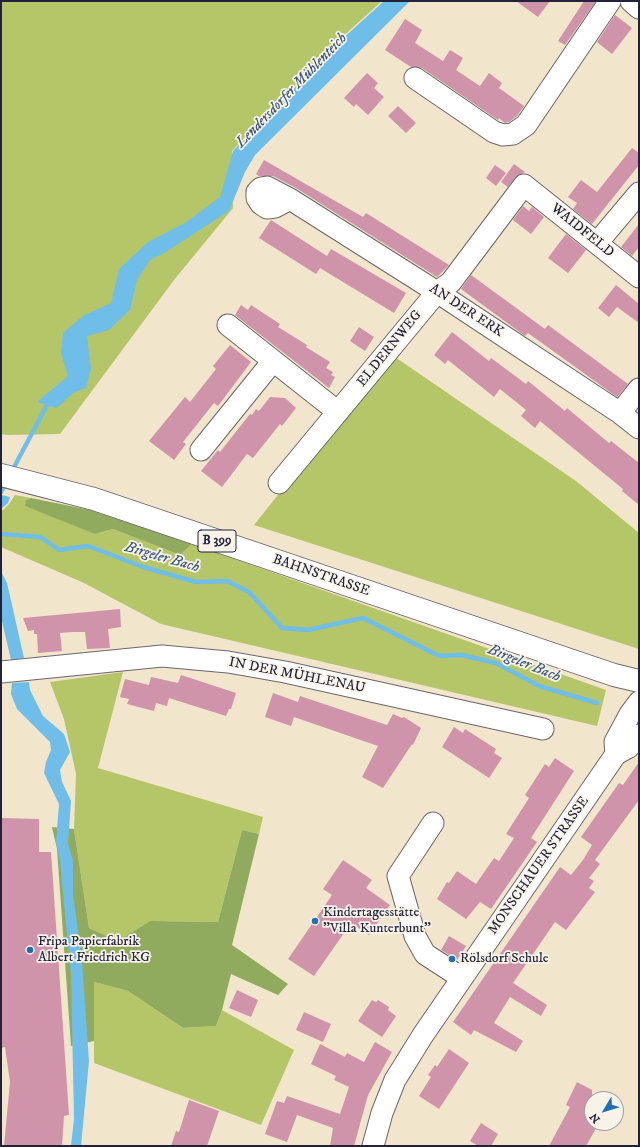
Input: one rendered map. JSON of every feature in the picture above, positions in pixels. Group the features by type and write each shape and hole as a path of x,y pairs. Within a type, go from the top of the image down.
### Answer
{"main road":[{"name":"BAHNSTRASSE","path":"1,475 23,482 94,499 614,676 639,681"}],"street":[{"path":"415,78 494,132 503,135 514,134 526,125 610,1"},
{"path":"631,1 639,8"},
{"name":"WAIDFELD","path":"524,185 639,278"},
{"name":"ELDERNWEG","path":"280,482 437,292 451,282 524,185"},
{"path":"597,243 639,193"},
{"name":"AN DER ERK","path":"290,199 437,292 620,413 639,428"},
{"path":"228,325 338,412"},
{"path":"201,450 273,361"},
{"path":"620,413 639,389"},
{"name":"IN DER MÜHLENAU","path":"13,670 162,656 228,662 285,672 543,729"},
{"name":"MONSCHAUER STRASSE","path":"616,754 615,742 630,714 639,702"},
{"name":"MONSCHAUER STRASSE","path":"373,1146 382,1113 395,1080 423,1035 616,754 630,747 639,735"},
{"path":"434,823 398,876 415,936 425,954 462,978"}],"green space":[{"path":"1,1 382,1 339,40 232,151 233,208 174,280 60,434 1,434"},
{"path":"392,355 576,481 639,533 639,649 254,525 343,413"},
{"path":"15,495 31,498 26,500 95,534 113,529 180,555 192,544 606,690 597,726 161,624 84,583 1,547 1,512"},
{"path":"31,498 90,510 192,544 180,555 113,529 95,534 25,506 26,500"},
{"path":"123,672 98,768 263,817 259,834 242,830 218,922 150,921 118,941 89,928 74,829 76,774 64,719 50,682"},
{"path":"52,827 74,829 89,928 118,941 150,921 218,922 242,830 259,834 232,945 288,984 278,995 231,974 222,1010 216,1026 183,1028 128,991 94,982 94,1041 71,1046 57,849"},
{"path":"94,982 128,991 183,1028 216,1026 222,1010 294,1050 261,1125 94,1063"}],"water":[{"path":"384,1 410,1 255,155 245,172 229,211 166,252 150,260 137,280 130,310 109,330 87,336 91,369 86,388 73,393 57,408 37,402 68,376 61,354 63,333 83,316 111,303 119,269 148,242 185,223 220,197 233,151 340,41"},
{"path":"1,495 10,497 8,503 1,509"},
{"path":"1,571 7,583 24,658 11,660 1,617"},
{"path":"29,682 30,690 43,716 64,734 70,752 60,770 62,782 71,801 68,844 73,860 73,894 82,961 89,1061 81,1146 71,1146 74,1119 71,975 60,862 56,842 59,804 44,773 46,762 51,750 50,742 17,709 11,694 12,683"}],"building":[{"path":"516,1 550,1 538,17"},
{"path":"584,1 596,1 565,45 558,41"},
{"path":"615,15 632,28 612,54 597,42"},
{"path":"405,19 422,30 415,43 443,61 450,50 463,58 456,70 480,86 489,73 502,83 499,88 524,106 517,116 505,123 499,118 498,120 422,68 411,67 385,50"},
{"path":"367,73 378,83 374,88 384,97 368,115 356,104 354,107 344,98"},
{"path":"398,106 416,123 406,133 388,116"},
{"path":"632,148 639,153 639,165 592,224 573,209 577,203 568,197 581,180 597,192"},
{"path":"264,160 363,217 366,213 449,265 437,277 296,188 273,176 259,176 256,174"},
{"path":"514,164 525,172 515,178 508,187 501,182"},
{"path":"495,165 506,173 496,186 486,178"},
{"path":"523,206 529,211 532,207 544,217 531,234 513,220"},
{"path":"271,220 327,256 331,249 406,293 394,313 320,268 316,274 259,238"},
{"path":"639,224 639,247 632,256 621,247"},
{"path":"566,234 586,250 568,273 548,258"},
{"path":"471,275 545,329 548,325 628,384 617,397 528,333 525,336 461,289"},
{"path":"616,285 639,304 639,323 617,307 609,317 598,308"},
{"path":"241,305 248,310 251,305 280,324 278,327 307,345 306,347 330,362 326,368 333,372 331,375 335,377 329,388 235,315"},
{"path":"359,327 374,337 365,351 350,341"},
{"path":"452,332 489,361 491,358 526,384 528,381 565,411 567,408 609,443 611,441 639,463 639,505 622,491 623,489 540,421 535,428 521,416 526,410 500,389 494,397 448,360 445,364 434,355"},
{"path":"230,345 251,362 218,406 214,403 183,442 186,444 174,460 149,441 185,397 190,402 216,369 213,366"},
{"path":"270,397 285,398 296,408 282,426 280,424 253,458 247,454 222,487 201,471 218,450 220,452 250,414 252,415 256,409 259,411"},
{"path":"120,609 121,627 108,629 110,648 87,649 85,632 72,632 60,633 62,651 38,653 37,634 34,634 34,630 28,631 23,618"},
{"path":"181,675 236,693 231,709 229,709 226,716 169,698 167,706 156,703 154,711 127,704 129,699 120,697 125,679 149,685 151,677 178,683"},
{"path":"273,693 298,702 300,696 387,725 393,714 402,718 404,717 421,728 413,745 412,744 383,788 362,777 378,746 294,717 291,726 265,717"},
{"path":"454,727 463,733 465,729 496,749 494,753 502,758 489,778 442,747"},
{"path":"555,758 574,771 531,838 537,842 491,909 480,902 466,919 437,899 447,882 449,883 457,871 476,884 494,858 499,861 514,838 506,834 529,798 525,795 545,764 549,767"},
{"path":"639,762 639,800 595,860 600,864 589,878 594,881 589,888 595,892 566,930 555,922 513,983 547,1005 541,1016 510,997 494,1023 523,1041 516,1052 474,1030 471,1035 453,1022 560,867 571,875 583,860 592,845 581,837 619,783 623,785"},
{"name":"Fripa Papierfabrik Albert Friedrich KG","path":"1,818 39,819 39,852 51,852 69,1115 64,1116 62,1146 4,1146 10,1082 5,1047 1,1048"},
{"path":"343,860 372,880 366,888 390,905 369,935 351,923 314,976 288,959 332,895 323,889"},
{"path":"449,936 466,946 457,960 441,950"},
{"path":"237,990 258,1000 251,1017 229,1008"},
{"path":"372,1000 376,1002 378,1000 389,1007 388,1010 396,1016 382,1037 358,1021"},
{"path":"304,1012 331,1024 323,1042 296,1030"},
{"path":"375,1042 392,1052 368,1095 354,1146 330,1146 333,1128 297,1115 287,1142 265,1134 277,1101 284,1103 287,1096 340,1114 349,1087 334,1080 336,1076 311,1064 320,1044 345,1057 347,1053 364,1062"},
{"path":"449,1049 469,1063 439,1109 419,1096 431,1077 428,1075 435,1065 437,1067"},
{"path":"577,1082 592,1090 584,1091 584,1131 594,1131 586,1146 549,1146 570,1107 566,1105"},
{"path":"189,1100 219,1111 207,1146 171,1146 176,1131 179,1132"},
{"path":"481,1123 498,1134 491,1146 478,1146 470,1141"}],"waterway":[{"name":"Lendersdorfer Mühlenteich","path":"12,471 47,405 51,401"},
{"name":"Lendersdorfer Mühlenteich","path":"1,492 6,483"},
{"name":"Birgeler Bach","path":"1,534 40,537 59,550 88,546 143,567 196,582 227,581 249,592 282,628 308,630 363,618 439,656 461,655 496,663 539,686 597,703"}],"place":[{"name":"Kindertagesstätte \"Villa Kunterbunt\"","path":"315,921"},
{"name":"Fripa Papierfabrik Albert Friedrich KG","path":"30,950"},
{"name":"Rölsdorf Schule","path":"452,959"}]}
